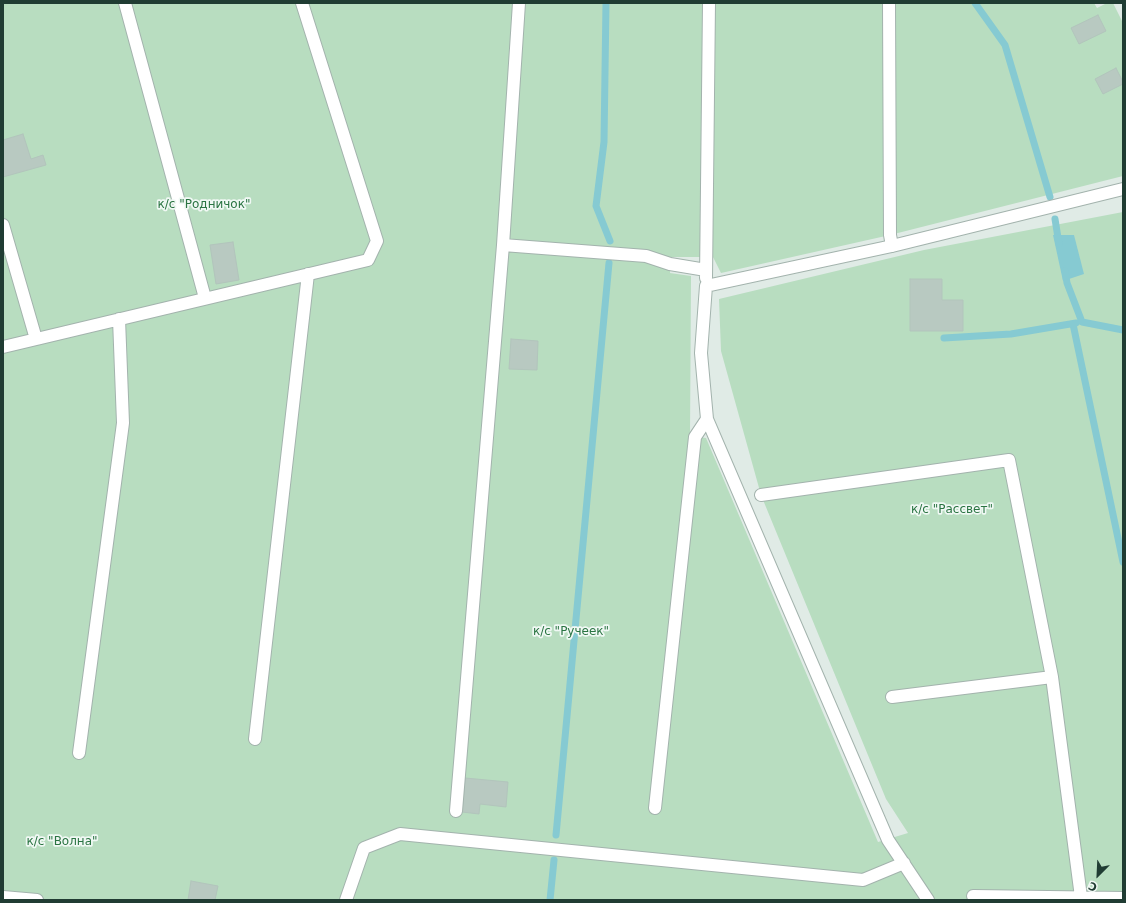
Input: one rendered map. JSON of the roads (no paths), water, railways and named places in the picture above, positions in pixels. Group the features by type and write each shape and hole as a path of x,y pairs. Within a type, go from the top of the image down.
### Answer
{"lane":[{"path":"125,3 205,298"},
{"path":"3,347 368,260 377,240 302,3"},
{"path":"456,811 503,245 519,3"},
{"path":"709,3 706,286 702,353 707,419 888,840 928,900"},
{"path":"889,3 890,235 892,246"},
{"path":"706,286 892,246 1123,189"},
{"path":"3,225 36,339"},
{"path":"503,245 646,256 670,264 706,270"},
{"path":"255,739 308,274"},
{"path":"79,753 123,423 119,319"},
{"path":"655,808 695,437 707,419"},
{"path":"761,495 1009,460 1052,678 1072,898"},
{"path":"892,697 1052,678"},
{"path":"346,900 364,848 400,834 864,880 904,863"},
{"path":"973,896 1123,898"},
{"path":"3,897 37,900"}],"water":[{"path":"1053,235 1074,235 1084,274 1063,281"}],"waterway":[{"path":"606,3 604,142 596,206 610,241"},
{"path":"975,3 1005,45 1050,197"},
{"path":"1055,219 1059,244"},
{"path":"556,835 609,263"},
{"path":"1065,271 1067,283 1082,322 1123,330"},
{"path":"944,338 1011,334 1076,323"},
{"path":"1073,324 1123,562"},
{"path":"550,900 554,860"}],"park label":[{"name":"к/с \"Родничок\"","path":"204,205"},
{"name":"к/с \"Рассвет\"","path":"952,510"},
{"name":"к/с \"Ручеек\"","path":"571,632"},
{"name":"к/с \"Волна\"","path":"62,842"}]}
